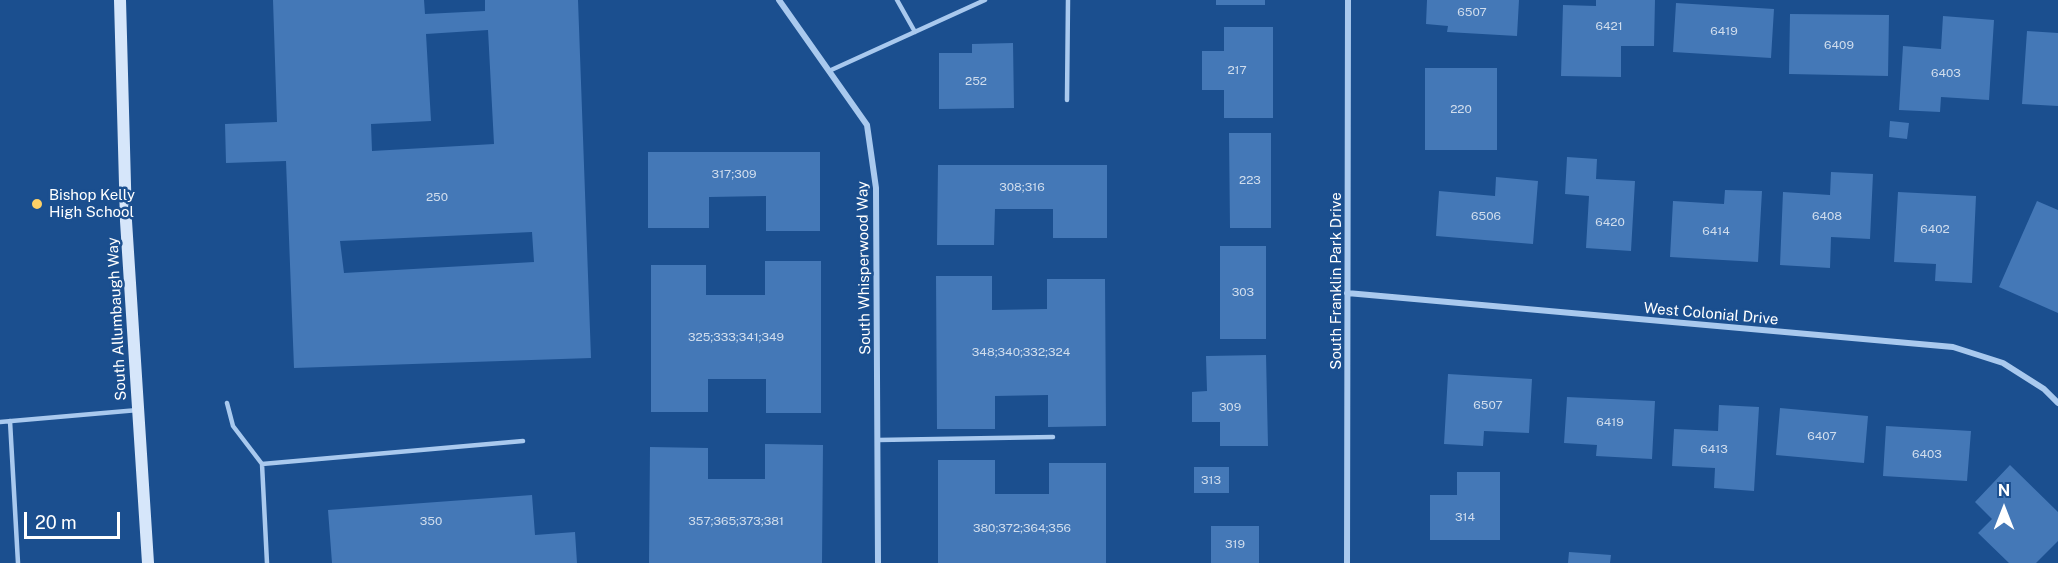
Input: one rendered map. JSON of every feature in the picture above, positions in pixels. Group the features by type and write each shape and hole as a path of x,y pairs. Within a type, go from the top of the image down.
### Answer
{"street":[{"name":"South Allumbaugh Way","path":"120,0 126,221 148,563"},
{"name":"South Whisperwood Way","path":"779,0 867,125 876,188 878,563"},
{"name":"South Franklin Park Drive","path":"1347,563 1348,0"},
{"name":"West Colonial Drive","path":"1347,293 1953,347 2003,363 2044,389 2058,403"}],"lane":[{"path":"897,0 915,32"},
{"path":"829,71 985,0"},
{"path":"1066,100 1068,0"},
{"path":"227,402 233,426 262,464 267,563"},
{"path":"0,422 138,410"},
{"path":"10,421 18,563"},
{"path":"878,440 1053,437"},
{"path":"262,464 523,441"}],"building":[{"path":"273,0 424,0 425,14 485,11 485,0 578,0 591,358 294,368 286,161 226,163 225,124 277,122","holes":["488,30 494,144 372,151 371,124 431,121 426,34","532,232 534,262 344,273 340,241"]},
{"path":"1216,0 1265,0 1265,5 1216,5"},
{"path":"1427,0 1519,0 1517,36 1447,32 1448,26 1426,24"},
{"path":"1596,0 1655,0 1654,46 1621,46 1621,77 1561,76 1563,5 1596,6"},
{"path":"1676,3 1774,9 1771,58 1673,52"},
{"path":"1790,14 1889,15 1888,76 1789,74"},
{"path":"1943,16 1994,20 1989,100 1941,97 1940,112 1899,110 1903,46 1941,49"},
{"path":"1224,27 1273,27 1273,118 1224,118 1224,90 1202,90 1202,51 1224,51"},
{"path":"2027,31 2058,33 2058,106 2022,104"},
{"path":"1013,43 1014,108 939,109 939,53 972,53 972,44"},
{"path":"1425,68 1497,68 1497,150 1425,150"},
{"path":"1890,121 1909,123 1907,139 1889,137"},
{"path":"1229,133 1271,133 1271,228 1230,228"},
{"path":"648,152 820,152 820,231 766,231 766,196 709,197 709,228 648,228"},
{"path":"1567,157 1597,159 1596,179 1635,181 1631,251 1586,248 1589,196 1565,194"},
{"path":"938,165 1107,165 1107,238 1053,238 1053,209 995,209 994,245 937,245"},
{"path":"1831,172 1873,174 1870,239 1831,237 1830,268 1780,265 1783,192 1830,195"},
{"path":"1496,177 1538,181 1533,244 1436,236 1439,191 1495,196"},
{"path":"1725,190 1762,191 1758,262 1670,257 1673,201 1724,204"},
{"path":"1898,192 1976,196 1972,283 1935,281 1936,264 1894,262"},
{"path":"2037,201 2058,210 2058,313 1999,287"},
{"path":"1220,246 1266,246 1266,339 1220,339"},
{"path":"765,261 821,261 821,413 766,413 766,379 708,379 708,412 651,412 651,265 706,265 706,295 765,295"},
{"path":"936,276 992,276 992,310 1047,309 1047,279 1105,279 1106,426 1048,427 1048,395 995,396 995,429 937,429"},
{"path":"1266,355 1268,446 1220,446 1220,422 1192,422 1192,392 1207,391 1206,356"},
{"path":"1448,374 1532,379 1529,433 1484,431 1483,446 1444,444"},
{"path":"1567,397 1655,401 1652,459 1596,456 1597,445 1564,443"},
{"path":"1719,405 1759,407 1754,491 1714,488 1715,468 1672,466 1674,429 1718,431"},
{"path":"1780,408 1868,416 1864,463 1776,455"},
{"path":"1886,426 1971,431 1967,481 1883,476"},
{"path":"765,444 823,445 822,563 649,563 650,447 708,448 708,479 765,479"},
{"path":"938,460 995,460 995,494 1049,494 1049,463 1106,463 1106,563 938,563"},
{"path":"2010,465 2058,512 2058,541 2036,563 2009,563 1978,533 1992,519 1975,502"},
{"path":"1194,467 1229,467 1229,493 1194,493"},
{"path":"1457,472 1500,472 1500,540 1430,540 1430,495 1457,495"},
{"path":"532,495 535,535 575,532 577,563 332,563 328,510"},
{"path":"1211,526 1259,526 1259,563 1211,563"},
{"path":"1569,552 1611,555 1610,563 1568,563"}],"place":[{"name":"Bishop Kelly High School","path":"37,204"}]}
